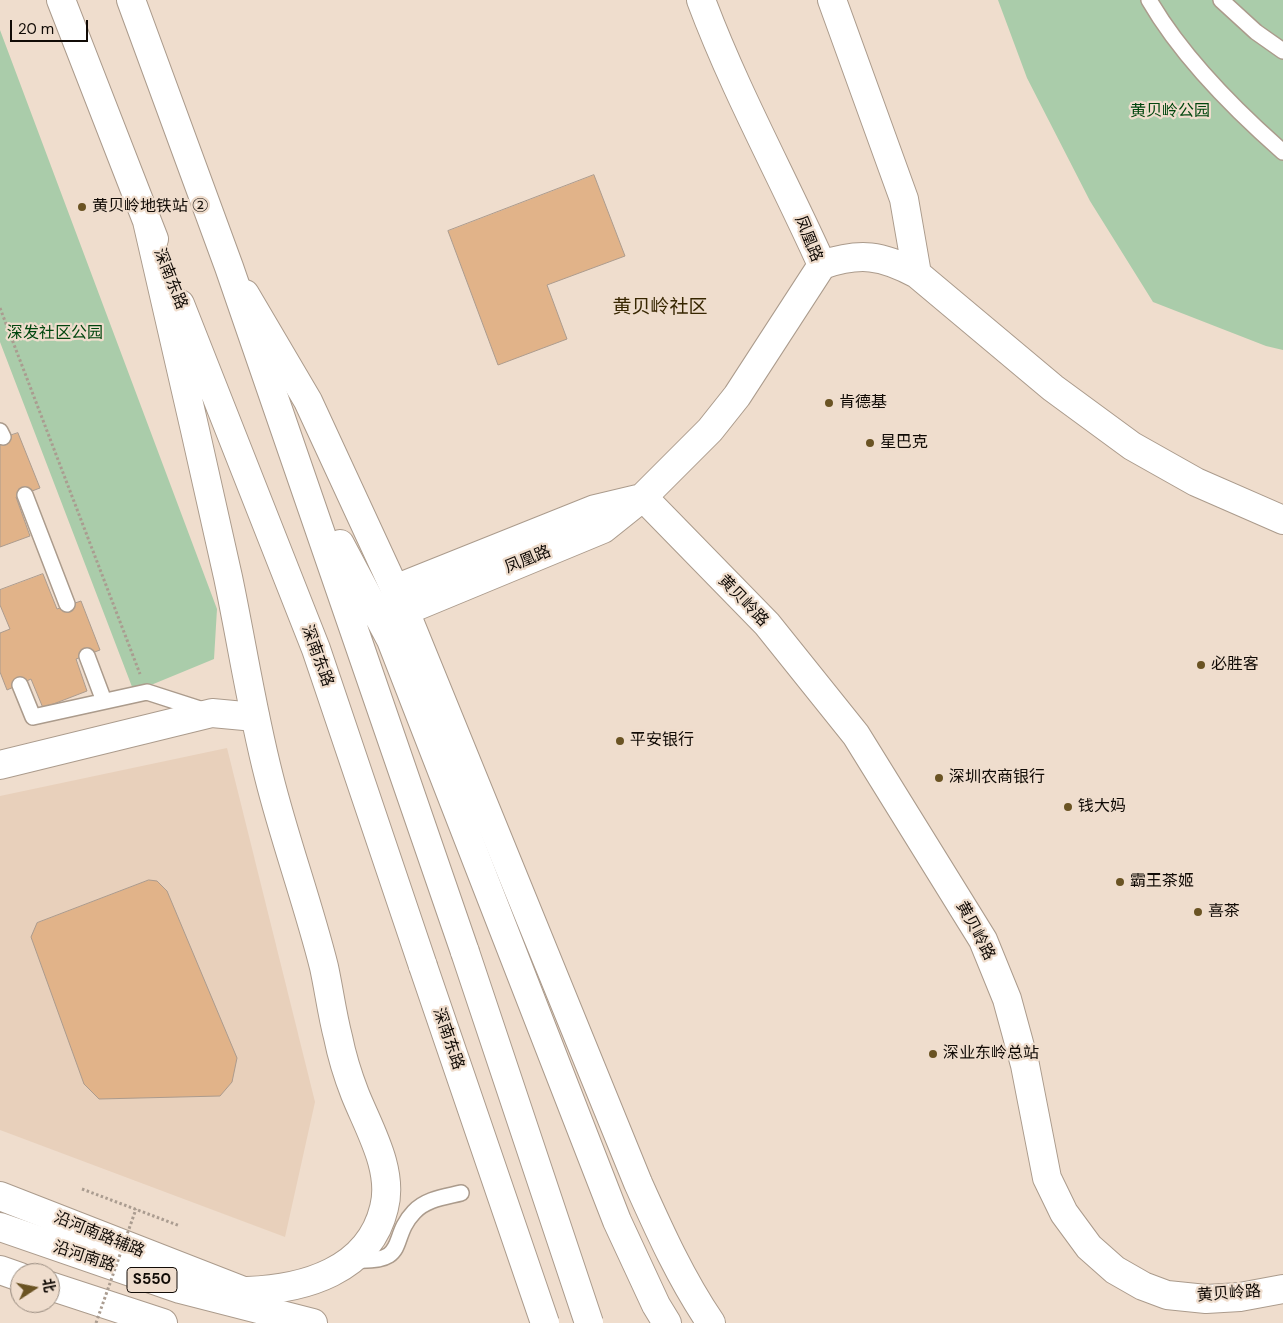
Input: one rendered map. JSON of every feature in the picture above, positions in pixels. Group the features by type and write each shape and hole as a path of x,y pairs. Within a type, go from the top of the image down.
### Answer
{"main road":[{"name":"深南东路","path":"61,0 316,649 545,1323"},
{"path":"131,0 229,267 299,468 465,952 589,1323"},
{"name":"凤凰路","path":"400,600 603,529 643,497 697,444 736,396 822,264 746,110 701,0"},
{"path":"832,0 904,200 917,274"},
{"path":"147,221 228,578 255,717 291,859 324,966 345,1066 371,1133 385,1176 387,1189 384,1208 377,1229 366,1247 354,1260 302,1284 281,1289 247,1291"},
{"path":"822,264 847,256 874,258 897,263 917,274 1053,388 1132,446 1196,482 1283,520"},
{"path":"229,267 308,401 400,600 623,1160 690,1292 711,1323"},
{"path":"299,468 391,640 617,1221 656,1305 667,1323"},
{"name":"黄贝岭路","path":"643,497 767,624 856,735 983,940 1007,999 1025,1065 1047,1178 1064,1213 1090,1246 1115,1270 1143,1286 1167,1295 1214,1299 1240,1297 1283,1289"},
{"path":"391,640 392,623 397,616 400,600"},
{"path":"0,765 212,713 255,717"},
{"name":"沿河南路辅路","path":"0,1196 247,1291 311,1322"},
{"name":"沿河南路","path":"0,1228 180,1289 311,1322"},
{"path":"60,1289 163,1323"}],"lane":[{"path":"1149,0 1165,26 1244,118 1283,152"},
{"path":"1221,0 1256,32 1283,51"},
{"path":"25,495 66,604"},
{"path":"87,656 104,701"},
{"path":"20,685 33,717 147,692 212,713"},
{"path":"354,1260 373,1260 387,1256 396,1247 410,1217 419,1207 439,1198 461,1193"}],"path":[{"path":"0,308 147,692"},
{"path":"82,1189 180,1226"},
{"path":"96,1323 136,1209"}],"shaded area":[{"path":"227,748 315,1102 285,1237 0,1130 0,796"}],"green space":[{"name":"黄贝岭公园","path":"998,0 1283,0 1283,350 1266,346 1153,302 1090,201 1027,78"},
{"name":"深发社区公园","path":"0,30 217,609 214,659 134,692 0,342"}],"building":[{"path":"594,175 625,256 547,285 567,339 498,365 448,231"},
{"path":"18,433 40,488 16,497 30,536 0,547 0,439"},
{"path":"43,574 57,609 81,601 100,650 76,659 87,691 43,708 31,679 7,690 0,672 0,633 10,629 0,605 0,590"},
{"path":"149,880 157,881 167,891 237,1058 232,1082 220,1096 99,1099 84,1084 31,937 37,923"}],"place":[{"name":"黄贝岭地铁站 ②","path":"82,207"},
{"name":"肯德基","path":"829,403"},
{"name":"星巴克","path":"870,443"},
{"name":"必胜客","path":"1201,665"},
{"name":"平安银行","path":"620,741"},
{"name":"深圳农商银行","path":"939,778"},
{"name":"钱大妈","path":"1068,807"},
{"name":"霸王茶姬","path":"1120,882"},
{"name":"喜茶","path":"1198,912"},
{"name":"深业东岭总站","path":"933,1054"}],"district":[{"name":"黄贝岭社区","path":"660,308"}]}
